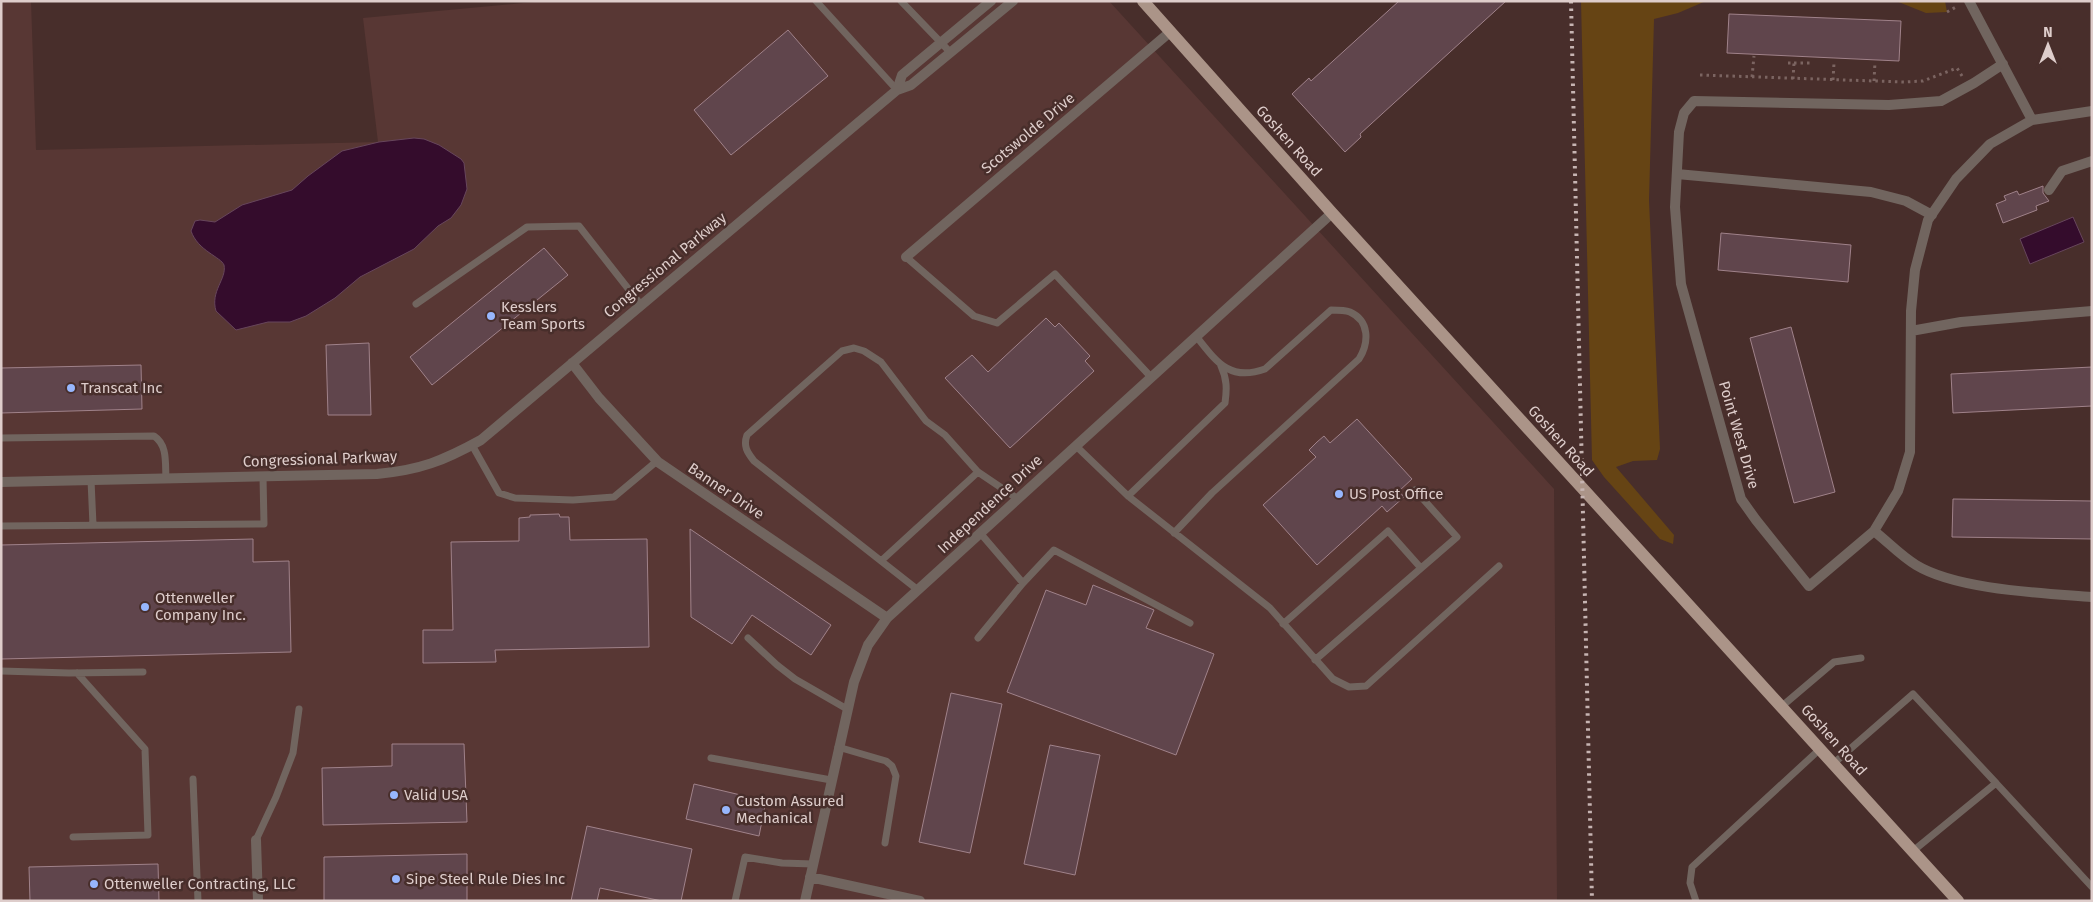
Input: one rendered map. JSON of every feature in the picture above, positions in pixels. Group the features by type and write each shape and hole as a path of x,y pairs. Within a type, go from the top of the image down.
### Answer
{"main road":[{"name":"Goshen Road","path":"1143,1 1332,213 1958,901"}],"street":[{"name":"Congressional Parkway","path":"897,90 902,75 991,1"},
{"name":"Congressional Parkway","path":"1,482 377,474 411,470 431,465 481,440 897,90 911,85 1013,1"},
{"path":"1967,6 2002,64 2032,120"},
{"name":"Scotswolde Drive","path":"906,257 1170,32"},
{"name":"Point West Drive","path":"2002,64 1974,83 1942,100 1889,105 1694,101 1684,113 1679,132 1674,207 1681,284 1741,499 1810,586 1874,531 1898,490 1910,452 1911,331 1915,270 1928,220 1956,179 1990,144 2032,120 2092,111"},
{"path":"2049,190 2062,170 2092,161"},
{"path":"1676,174 1871,192 1906,201 1932,215"},
{"name":"Independence Drive","path":"805,901 854,682 868,645 887,618 1332,213"},
{"path":"1911,331 1961,322 2092,311"},
{"name":"Banner Drive","path":"572,363 599,398 657,461 887,618"},
{"path":"1874,531 1916,566 1953,580 2020,591 2092,597"},
{"path":"256,840 258,901"},
{"path":"810,877 920,901"}],"lane":[{"path":"816,1 897,90"},
{"path":"901,1 950,52"},
{"path":"416,304 527,227 579,226 641,305"},
{"path":"906,257 974,316 997,323 1055,274 1151,377"},
{"path":"1174,533 1212,493 1359,359 1365,349 1366,333 1363,321 1350,312 1331,310 1265,369 1252,374 1237,372 1221,366"},
{"path":"1128,496 1225,403 1227,391 1226,376 1221,366 1196,336"},
{"path":"918,590 754,461 747,452 744,443 747,435 842,351 854,348 864,351 881,362 926,420 946,435 978,472 1018,499"},
{"path":"1,438 154,436 160,440 164,451 166,478"},
{"path":"472,445 499,493 515,498 573,500 614,497 657,461"},
{"path":"1076,446 1128,496 1270,608 1333,679 1349,687 1366,686 1500,566"},
{"path":"881,561 978,472"},
{"path":"1,526 264,524 263,477"},
{"path":"90,480 93,525"},
{"path":"1315,660 1457,536 1414,490"},
{"path":"1283,624 1388,531 1420,567"},
{"path":"981,534 1023,583"},
{"path":"978,638 1023,583 1054,550 1190,623"},
{"path":"748,638 795,679 847,709"},
{"path":"1781,707 1834,662 1861,658"},
{"path":"1,671 143,672"},
{"path":"73,837 148,835 145,749 77,673"},
{"path":"1833,764 1913,694 2092,887"},
{"path":"256,840 276,797 293,753 299,709"},
{"path":"838,747 886,762 894,771 896,776 885,843"},
{"path":"1696,901 1690,883 1692,867 1820,749"},
{"path":"711,758 831,780"},
{"path":"193,779 198,901"},
{"path":"1913,851 1996,783"},
{"path":"735,901 745,857 782,863 813,864"}],"path":[{"path":"1947,12 1960,6 1967,6"},
{"path":"1752,77 1754,56"},
{"path":"1874,82 1875,62"},
{"path":"1788,63 1811,63"},
{"path":"1793,79 1794,63"},
{"path":"1833,80 1834,63"},
{"path":"1700,75 1874,82 1922,81 1957,68 1965,79"}],"shaded area":[{"path":"1,1 31,1 36,150 378,142 363,18 544,1 1109,1 1554,489 1557,901 1,901"},
{"path":"1581,1 1706,1 1678,13 1654,19 1649,200 1660,449 1657,460 1633,461 1616,467 1674,535 1673,544 1660,539 1604,477 1592,460"},
{"path":"1896,1 1945,1 1947,12 1926,13"},
{"path":"414,138 424,139 439,145 464,163 467,189 461,205 451,218 438,226 414,249 360,277 335,298 306,316 290,322 268,322 236,330 216,311 215,297 223,275 224,265 194,238 191,231 195,221 215,222 242,205 292,190 342,151 379,142"},
{"path":"2073,217 2084,242 2030,264 2020,239"}],"building":[{"path":"1399,1 1506,1 1360,134 1361,137 1345,152 1292,94 1309,78 1311,81"},
{"path":"1729,14 1901,21 1899,61 1727,53"},
{"path":"788,30 828,76 731,155 694,110"},
{"path":"2043,186 2043,193 2049,201 2036,206 2037,210 2003,223 1996,204 2006,200 2004,196 2017,191 2019,195"},
{"path":"1721,233 1851,245 1848,282 1718,270"},
{"name":"Kesslers Team Sports","path":"544,248 568,275 432,385 410,357"},
{"path":"1046,318 1055,327 1059,323 1090,356 1085,361 1094,371 1010,448 945,378 972,355 988,372"},
{"path":"1791,327 1835,492 1794,503 1750,338"},
{"path":"369,343 371,415 328,415 326,345"},
{"name":"Transcat Inc","path":"141,365 142,409 1,413 1,368"},
{"path":"2092,367 2092,406 1953,413 1951,374"},
{"name":"US Post Office","path":"1357,419 1412,479 1399,491 1404,497 1387,512 1382,506 1317,565 1263,505 1316,457 1309,450 1317,442 1324,436 1330,443"},
{"path":"1953,499 2092,501 2092,539 1952,537"},
{"path":"559,514 560,517 569,517 570,540 647,539 649,647 495,650 496,662 423,663 423,630 453,630 451,542 519,541 519,518 530,517 530,515"},
{"path":"690,529 831,625 811,655 752,615 732,644 691,617"},
{"name":"Ottenweller Company Inc.","path":"253,539 253,562 289,561 291,652 1,659 1,545"},
{"path":"1093,585 1154,610 1146,628 1214,654 1176,755 1007,692 1046,590 1086,605"},
{"path":"951,693 1002,704 970,853 919,842"},
{"name":"Valid USA","path":"392,744 464,744 467,822 323,825 322,768 392,766"},
{"path":"1050,745 1100,755 1075,875 1024,864"},
{"name":"Custom Assured Mechanical","path":"694,784 766,801 759,836 686,819"},
{"path":"587,826 692,849 681,901 662,901 600,888 597,901 571,901"},
{"name":"Sipe Steel Rule Dies Inc","path":"467,854 467,901 324,901 324,857"},
{"name":"Ottenweller Contracting, LLC","path":"158,864 159,901 30,901 29,867"}],"railway":[{"path":"1571,1 1592,901"}],"place":[{"name":"Kesslers Team Sports","path":"491,316"},
{"name":"Transcat Inc","path":"71,388"},
{"name":"US Post Office","path":"1339,494"},
{"name":"Ottenweller Company Inc.","path":"145,607"},
{"name":"Valid USA","path":"394,795"},
{"name":"Custom Assured Mechanical","path":"726,810"},
{"name":"Sipe Steel Rule Dies Inc","path":"396,879"},
{"name":"Ottenweller Contracting, LLC","path":"94,884"}]}
